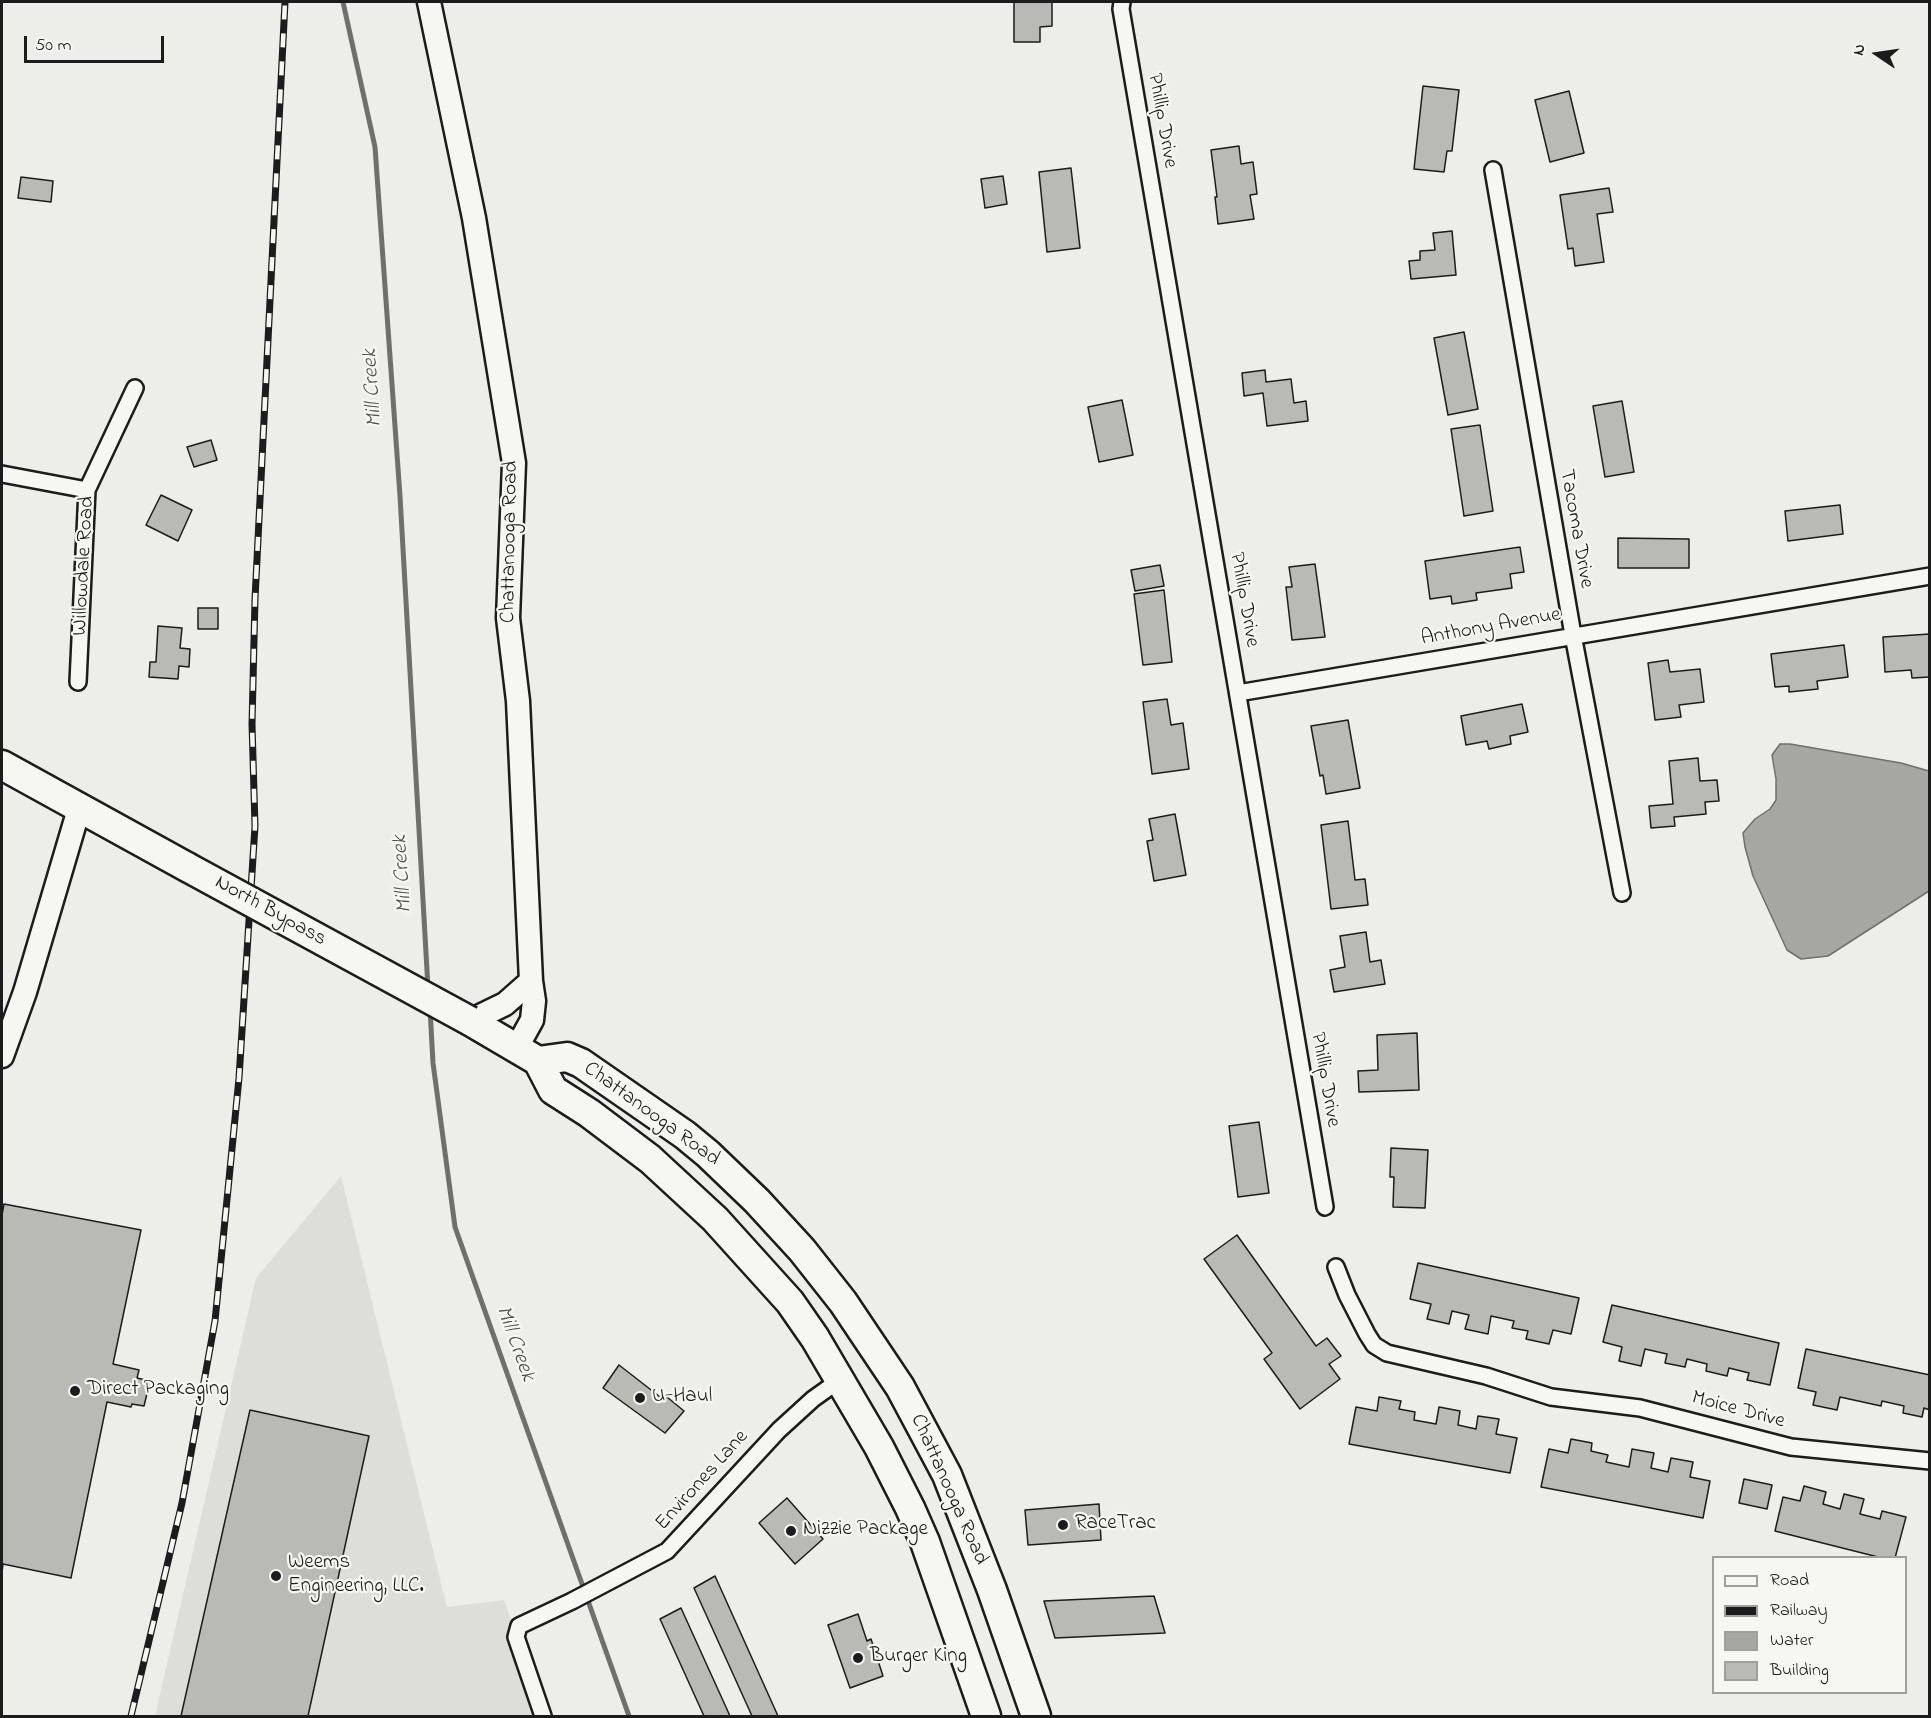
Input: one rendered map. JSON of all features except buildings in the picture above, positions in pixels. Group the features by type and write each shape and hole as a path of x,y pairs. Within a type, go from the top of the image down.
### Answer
{"highway":[{"name":"North Bypass","path":"2,765 470,1021 527,1055"},
{"name":"Chattanooga Road","path":"527,1055 553,1090 589,1113 650,1159 715,1219 742,1246 790,1302 842,1379 889,1465 925,1542 986,1716"},
{"name":"Chattanooga Road","path":"527,1055 567,1056 581,1063 686,1136 757,1201 802,1250 843,1302 900,1387 947,1475 988,1579 1036,1716"}],"street":[{"name":"Chattanooga Road","path":"429,2 474,218 514,463 508,618 518,701 531,981 534,1001 527,1055"},
{"name":"Phillip Drive","path":"1122,2 1120,9 1325,1206"},
{"name":"Tacoma Drive","path":"1493,170 1573,635 1622,893"},
{"name":"Willowdale Road","path":"78,682 87,490 135,388"},
{"path":"2,474 87,490"},
{"name":"Anthony Avenue","path":"1238,693 1929,576"},
{"path":"2,1056 25,992 79,809"},
{"path":"470,1021 505,1004 531,981"},
{"name":"Moice Drive","path":"1336,1267 1347,1295 1374,1345 1387,1353 1486,1376 1551,1397 1656,1411 1791,1447 1929,1461"},
{"name":"Environes Lane","path":"543,1716 516,1637 519,1626 667,1551 778,1430 813,1399 842,1379"}],"shaded area":[{"path":"341,1176 447,1607 504,1600 544,1716 155,1716 256,1278"}],"water":[{"path":"1780,744 1901,763 1929,771 1929,891 1828,956 1801,959 1787,950 1753,876 1745,847 1743,833 1755,819 1770,809 1776,800 1776,779 1772,755"}],"waterway":[{"name":"Mill Creek","path":"343,2 375,147 400,496 428,988"},
{"name":"Mill Creek","path":"430,1009 433,1063 455,1227 629,1716"}],"railway":[{"path":"131,1716 182,1503 215,1321 239,1078 255,826 252,724 255,599 285,2"}],"place":[{"name":"Direct Packaging","path":"75,1391"},
{"name":"U-Haul","path":"640,1398"},
{"name":"RaceTrac","path":"1063,1525"},
{"name":"Nizzie Package","path":"791,1531"},
{"name":"Weems Engineering, LLC.","path":"276,1576"},
{"name":"Burger King","path":"858,1658"}]}
